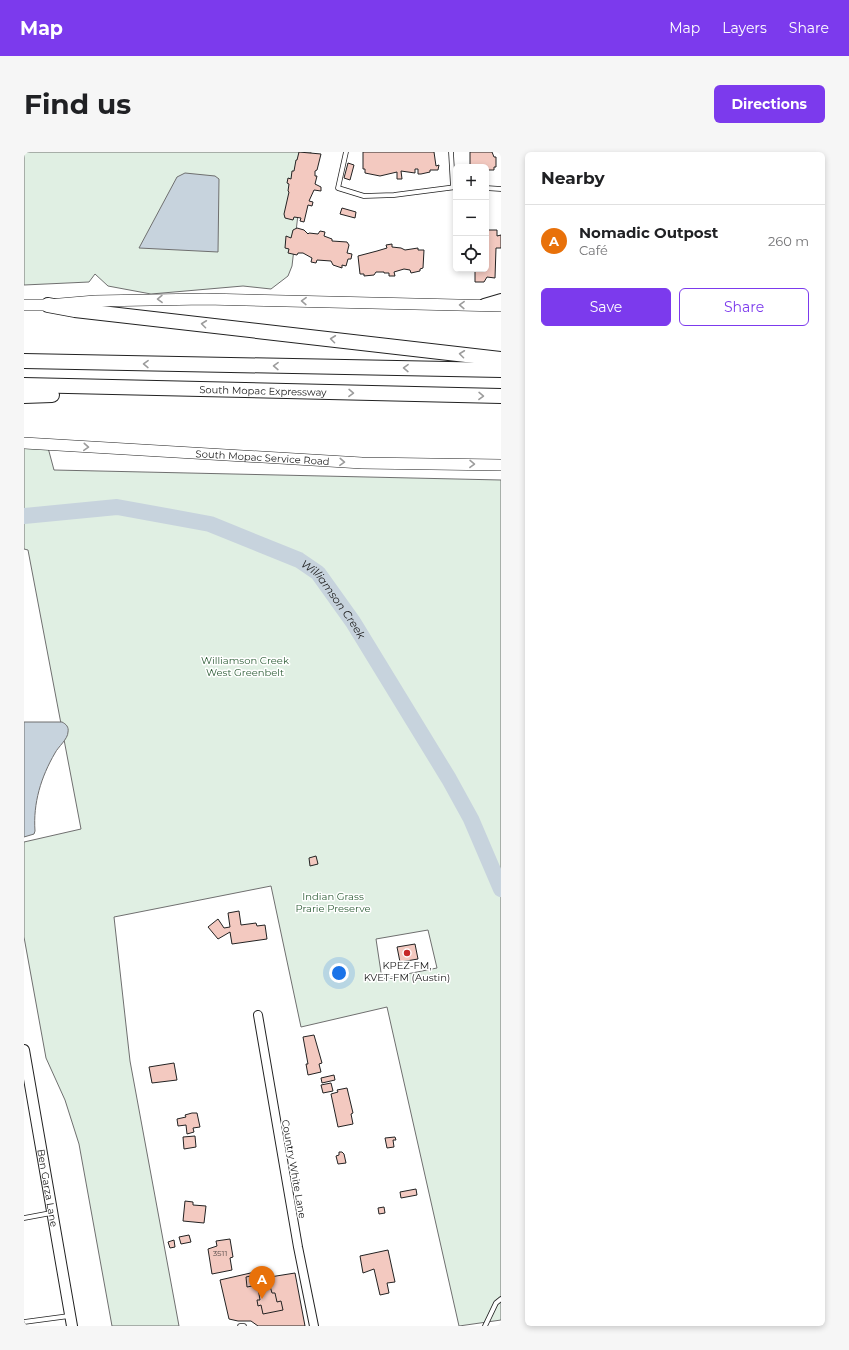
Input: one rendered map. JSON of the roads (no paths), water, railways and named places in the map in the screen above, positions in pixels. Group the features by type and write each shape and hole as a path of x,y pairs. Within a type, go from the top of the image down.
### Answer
{"highway":[{"path":"48,305 501,359"},
{"path":"24,361 501,370"},
{"name":"South Mopac Expressway","path":"24,385 52,391 116,388 501,396"},
{"path":"24,396 52,391"}],"main road":[{"path":"24,305 48,305 95,301 205,299 501,306"},
{"name":"South Mopac Service Road","path":"24,443 355,463 501,464"}],"street":[{"path":"480,306 501,299"},
{"name":"Country White Lane","path":"258,1015 296,1237 314,1326"},
{"name":"Ben Garza Lane","path":"24,1050 26,1073 71,1321"}],"lane":[{"path":"346,152 338,188 364,196 394,195 453,187"},
{"path":"451,152 453,175"},
{"path":"489,188 501,189"},
{"path":"24,1218 52,1213"},
{"path":"485,1326 496,1303 501,1299"},
{"path":"24,1322 71,1321"}],"waterway":[{"name":"Williamson Creek","path":"24,516 117,507 210,524 299,560 318,573 353,622 449,779 471,819 501,889"}],"place":[{"name":"KPEZ-FM, KVET-FM (Austin)","path":"407,953"},
{"name":"Nomadic Outpost","path":"262,1299"}],"park label":[{"name":"Williamson Creek West Greenbelt","path":"245,666"},
{"name":"Indian Grass Prarie Preserve","path":"333,902"}]}
